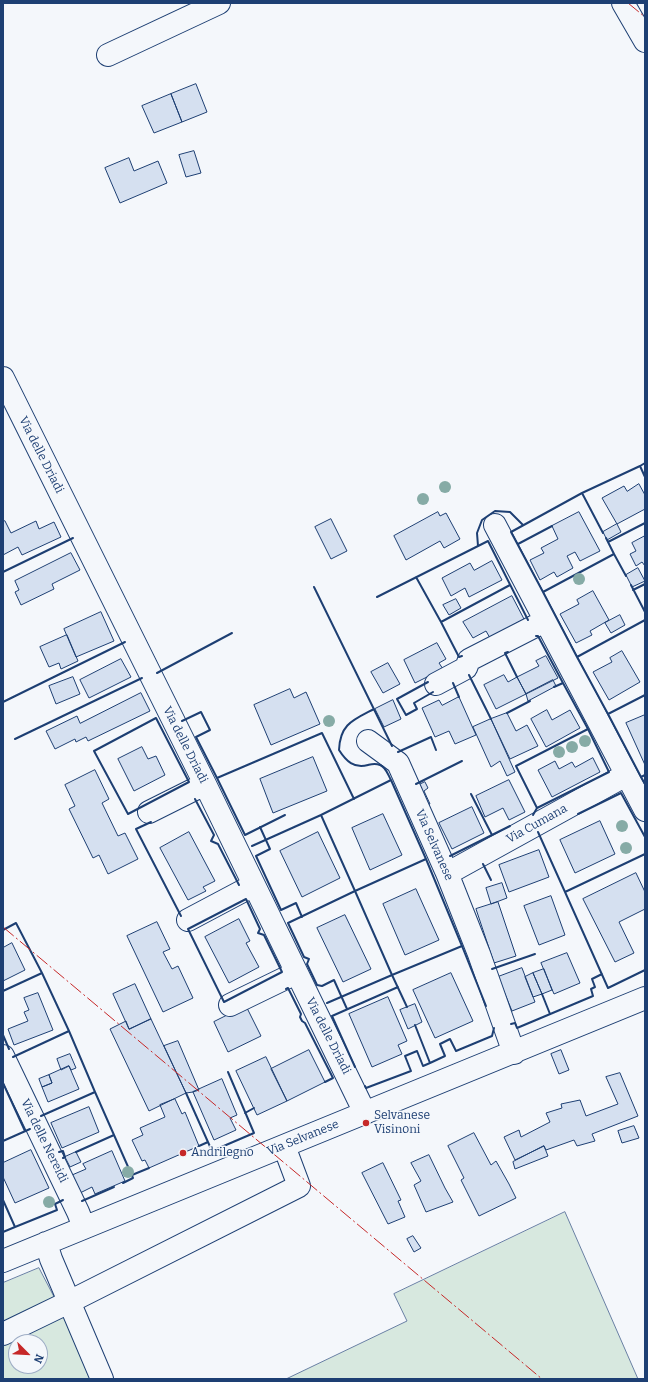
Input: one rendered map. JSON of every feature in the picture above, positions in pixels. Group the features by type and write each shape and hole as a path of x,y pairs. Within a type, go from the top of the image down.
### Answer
{"street":[{"path":"108,55 219,3"},
{"path":"623,3 643,31"},
{"name":"Via delle Driadi","path":"3,378 205,784 365,1113"},
{"path":"494,525 645,810"},
{"path":"436,684 466,668 470,660 545,621"},
{"name":"Via Selvanese","path":"368,741 398,763 447,873 479,954 514,1053"},
{"name":"Via Cumana","path":"447,873 626,775"},
{"path":"149,812 205,784"},
{"path":"188,920 254,885"},
{"path":"230,1005 296,973"},
{"name":"Via Selvanese","path":"3,1261 514,1053 645,998"},
{"name":"Via delle Nereidi","path":"3,1056 49,1150 84,1227"},
{"path":"3,1334 298,1186 284,1146"},
{"path":"46,1244 102,1379"}],"shaded area":[{"path":"565,1212 638,1379 286,1379 407,1321 394,1294"},
{"path":"39,1268 97,1379 3,1379 3,1283"}],"building":[{"path":"196,84 207,112 182,122 171,94"},
{"path":"171,94 182,122 154,133 142,106"},
{"path":"194,151 201,173 186,177 179,155"},
{"path":"129,158 134,171 158,161 167,183 120,203 105,168"},
{"path":"639,484 645,495 645,509 617,524 602,498 624,486 627,491"},
{"path":"438,512 440,516 446,513 460,539 444,548 440,541 406,560 394,536"},
{"path":"579,512 600,551 580,561 575,552 567,556 573,568 557,577 554,572 540,580 530,560 544,553 541,548 558,539 552,526"},
{"path":"331,519 347,551 331,559 315,527"},
{"path":"5,521 11,533 36,521 39,529 54,522 61,537 22,555 18,547 3,555 3,522"},
{"path":"617,524 621,532 607,540 603,532"},
{"path":"645,536 645,566 642,562 636,566 630,554 636,551 632,543"},
{"path":"71,553 80,570 52,584 54,589 21,605 15,592 19,590 15,581"},
{"path":"492,561 502,580 469,597 465,588 451,596 442,578 470,563 474,570"},
{"path":"638,568 645,581 632,587 626,575"},
{"path":"593,591 609,620 590,631 592,635 576,643 560,614 579,604 577,600"},
{"path":"512,596 524,619 490,638 486,631 473,638 463,622"},
{"path":"456,599 461,608 449,615 443,605"},
{"path":"101,612 114,641 76,657 64,629"},
{"path":"620,615 625,625 611,633 605,623"},
{"path":"67,635 78,661 61,669 59,663 49,667 40,647"},
{"path":"437,643 446,659 439,663 443,669 415,683 404,660"},
{"path":"622,651 640,682 609,700 593,672 612,662 610,658"},
{"path":"546,656 558,678 526,694 517,677 539,666 536,661"},
{"path":"121,659 131,677 89,698 80,680"},
{"path":"388,663 400,684 383,693 371,672"},
{"path":"504,675 508,682 517,677 526,694 496,709 484,685"},
{"path":"73,677 80,694 56,704 49,686"},
{"path":"553,680 556,686 528,701 526,694"},
{"path":"290,689 294,698 306,692 320,724 271,745 254,705"},
{"path":"141,693 150,711 88,741 86,737 76,742 75,739 55,749 46,731 77,716 80,723"},
{"path":"459,697 476,735 455,744 449,731 435,737 422,708 439,700 442,705"},
{"path":"393,700 401,719 384,727 375,709"},
{"path":"547,710 552,720 570,710 580,728 546,747 531,719"},
{"path":"507,713 516,731 527,725 538,746 510,759 491,719"},
{"path":"645,715 645,765 626,723"},
{"path":"491,719 515,772 507,776 500,761 491,767 473,727"},
{"path":"142,747 148,759 156,756 165,775 134,791 118,759"},
{"path":"313,757 327,791 273,813 260,779"},
{"path":"593,758 600,772 552,797 538,770 555,761 559,769 572,762 575,767"},
{"path":"95,770 109,799 102,803 118,836 125,833 138,859 108,874 99,855 93,858 69,809 75,806 65,785"},
{"path":"509,780 525,812 509,820 503,808 485,817 476,796"},
{"path":"425,782 428,788 424,791 430,804 423,807 413,788"},
{"path":"472,807 484,833 452,849 439,823"},
{"path":"383,814 402,855 370,870 352,828"},
{"path":"600,821 615,854 575,873 560,840"},
{"path":"189,832 215,881 203,887 206,891 188,900 160,848"},
{"path":"318,832 340,878 302,897 280,851"},
{"path":"539,850 549,877 509,892 499,865"},
{"path":"636,873 645,892 645,909 619,922 634,953 615,962 583,899"},
{"path":"502,883 507,898 491,904 486,888"},
{"path":"416,889 439,940 405,955 383,904"},
{"path":"551,896 565,935 539,945 524,906"},
{"path":"498,902 516,956 494,963 476,909"},
{"path":"345,915 371,969 343,982 317,928"},
{"path":"239,919 250,941 246,943 259,967 229,983 205,937"},
{"path":"157,922 170,949 163,952 172,969 178,966 193,998 163,1012 127,936"},
{"path":"12,943 25,970 3,981 3,948"},
{"path":"567,953 580,983 554,994 541,963"},
{"path":"522,968 535,1002 512,1011 498,977"},
{"path":"544,969 552,990 542,994 533,973"},
{"path":"451,973 473,1021 435,1038 413,990"},
{"path":"533,973 542,994 533,997 525,977"},
{"path":"135,984 151,1019 129,1029 113,994"},
{"path":"38,993 53,1030 14,1045 8,1029 28,1021 24,1012 29,1010 24,998"},
{"path":"388,997 407,1041 398,1045 402,1054 372,1067 349,1014"},
{"path":"415,1004 422,1022 408,1029 400,1010"},
{"path":"246,1006 261,1036 228,1052 214,1022"},
{"path":"151,1019 186,1093 149,1111 110,1029 126,1021 129,1029"},
{"path":"178,1041 199,1090 186,1093 164,1046"},
{"path":"309,1050 325,1082 287,1101 271,1069"},
{"path":"561,1050 569,1070 559,1074 551,1054"},
{"path":"70,1054 76,1068 71,1070 69,1066 61,1070 57,1059"},
{"path":"266,1057 287,1101 257,1115 236,1071"},
{"path":"69,1066 79,1089 48,1102 42,1087 52,1083 49,1075"},
{"path":"620,1073 638,1116 592,1134 595,1141 577,1146 574,1140 546,1150 544,1146 515,1160 504,1137 519,1130 521,1137 550,1122 546,1113 562,1108 561,1104 580,1100 586,1116 618,1104 606,1077"},
{"path":"49,1075 52,1083 42,1087 39,1079"},
{"path":"222,1079 237,1115 230,1118 236,1130 214,1140 193,1092"},
{"path":"175,1099 182,1114 185,1112 199,1146 149,1168 145,1160 142,1161 132,1140 143,1135 140,1128 165,1117 160,1105"},
{"path":"89,1107 99,1132 62,1148 51,1123"},
{"path":"634,1126 639,1138 622,1143 618,1131"},
{"path":"474,1133 491,1165 496,1161 516,1198 479,1216 461,1180 464,1178 448,1146"},
{"path":"544,1146 548,1156 515,1169 513,1162"},
{"path":"31,1150 49,1188 15,1203 3,1177 3,1163"},
{"path":"112,1151 125,1181 95,1194 92,1187 80,1193 72,1175 86,1169 83,1164"},
{"path":"76,1152 81,1162 70,1167 65,1157"},
{"path":"429,1155 453,1202 426,1212 414,1185 421,1181 411,1163"},
{"path":"383,1163 401,1200 398,1201 405,1217 388,1224 362,1173"},
{"path":"413,1236 421,1248 414,1252 407,1239"}],"wall":[{"path":"640,466 645,463"},
{"path":"606,538 614,554 543,592 511,532 582,493 640,466 645,477"},
{"path":"582,493 603,533"},
{"path":"478,546 477,533 482,520 495,511 510,512 523,525"},
{"path":"608,542 645,523"},
{"path":"518,544 552,526"},
{"path":"3,572 73,538"},
{"path":"377,597 488,541 528,620"},
{"path":"614,554 626,576"},
{"path":"416,577 441,622 510,585"},
{"path":"633,590 645,584"},
{"path":"631,585 645,612"},
{"path":"314,587 392,746"},
{"path":"543,592 577,657 645,620"},
{"path":"441,622 459,657 462,656"},
{"path":"157,673 232,633"},
{"path":"536,636 538,636 563,683"},
{"path":"3,702 125,642"},
{"path":"508,652 505,653 517,677"},
{"path":"577,657 608,714 645,695"},
{"path":"469,675 491,719"},
{"path":"15,739 142,678"},
{"path":"428,682 397,699 406,715 417,709 414,703 433,692"},
{"path":"453,683 459,697"},
{"path":"554,687 563,683 588,729"},
{"path":"507,713 530,701"},
{"path":"374,709 360,716 349,724 342,734 339,750 348,761 355,765 363,766 378,764 382,766 391,780"},
{"path":"182,721 201,712 210,730 196,737 217,778"},
{"path":"608,714 641,777"},
{"path":"156,718 189,782 128,814 94,751 156,718"},
{"path":"533,815 537,808 609,772 588,729 516,766 537,808"},
{"path":"285,815 245,835 217,778 322,733 354,799"},
{"path":"398,752 431,737 436,750"},
{"path":"416,784 462,761"},
{"path":"645,775 641,777 645,784"},
{"path":"347,1009 334,980 322,986 317,985 307,964 309,959 304,957 288,923 355,891 321,815 391,780 426,859"},
{"path":"578,814 621,793 645,837"},
{"path":"471,794 492,835 510,826"},
{"path":"195,799 214,835 211,841 218,844 239,885"},
{"path":"252,846 321,815"},
{"path":"151,822 136,829 181,916"},
{"path":"260,827 270,849 256,856 281,910 296,903 302,917"},
{"path":"538,832 565,892"},
{"path":"450,856 492,835"},
{"path":"645,854 565,892 608,988 645,970"},
{"path":"327,1003 392,975 355,891 426,859 462,946"},
{"path":"483,864 491,880"},
{"path":"246,899 260,929 258,933 264,935 282,972 224,1002 188,929 246,899"},
{"path":"3,930 16,923 42,973"},
{"path":"407,1007 392,975 462,946 486,1006"},
{"path":"492,969 535,954"},
{"path":"3,991 42,973 69,1031"},
{"path":"511,1024 515,1023 517,1028 593,996 591,989 595,987 592,979 602,974"},
{"path":"355,1067 332,1016 398,987"},
{"path":"286,989 288,988 301,1014 300,1017 305,1023 333,1078 325,1082"},
{"path":"542,994 550,1014"},
{"path":"415,1025 430,1063 445,1056 440,1044 450,1039 456,1051 492,1036 494,1028"},
{"path":"13,1057 69,1031 95,1092"},
{"path":"3,1035 9,1049"},
{"path":"365,1086 366,1088 411,1071 405,1056 417,1051 423,1066 430,1063"},
{"path":"186,1093 212,1151 254,1133 228,1072"},
{"path":"3,1083 25,1131"},
{"path":"41,1116 95,1092 114,1135"},
{"path":"245,1113 254,1108"},
{"path":"3,1141 30,1129"},
{"path":"76,1152 114,1135 133,1178 123,1183"},
{"path":"199,1146 208,1142"},
{"path":"59,1152 63,1151 65,1157 63,1158"},
{"path":"132,1175 149,1168"},
{"path":"82,1201 114,1187"},
{"path":"3,1200 15,1227 57,1210 55,1204 63,1200"},
{"path":"3,1232 15,1227"}],"power":[{"path":"628,3 645,17"},
{"path":"3,927 542,1379"}],"place":[{"name":"Selvanese Visinoni","path":"366,1123"},
{"name":"Andrilegno","path":"183,1153"}]}
